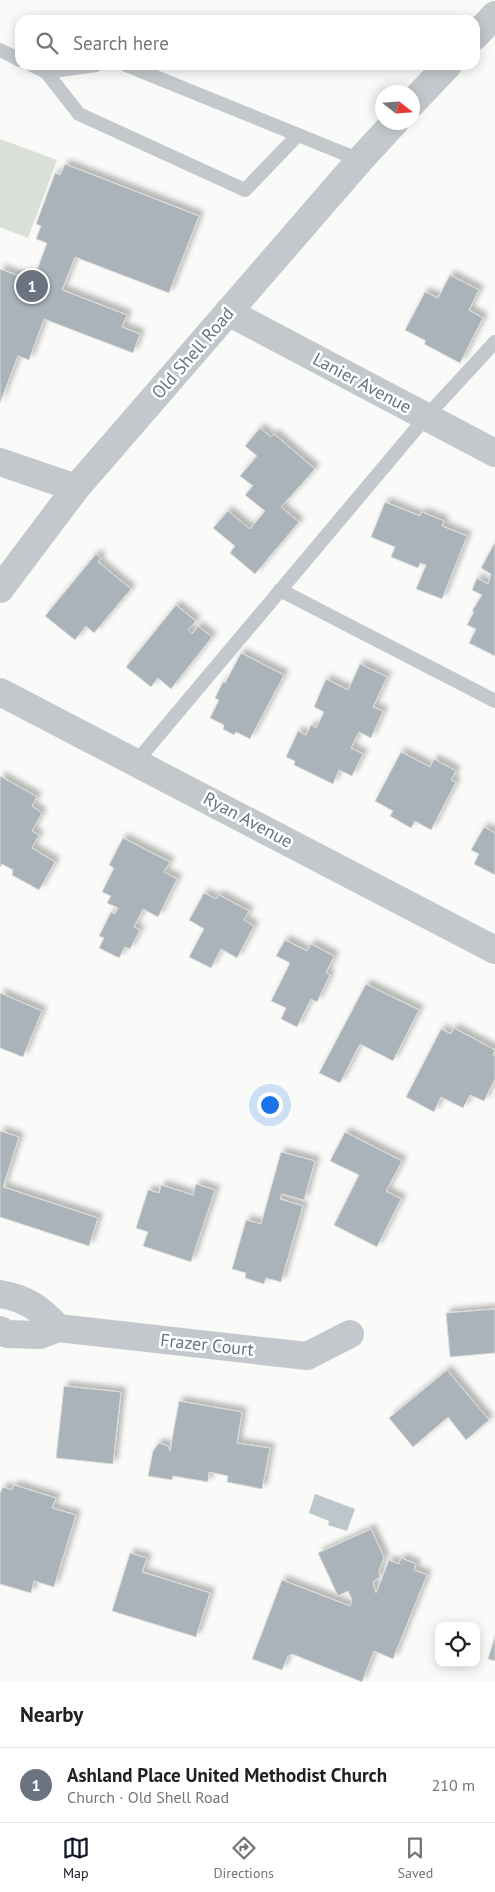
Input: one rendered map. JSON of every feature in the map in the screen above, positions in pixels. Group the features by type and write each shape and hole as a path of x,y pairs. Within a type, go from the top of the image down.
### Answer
{"street":[{"path":"480,31 495,15"},
{"path":"420,95 443,70"},
{"name":"Old Shell Road","path":"0,589 76,488 388,130"},
{"name":"Lanier Avenue","path":"228,312 495,453"},
{"path":"0,462 76,488"},
{"name":"Ryan Avenue","path":"0,692 495,950"},
{"path":"0,1294 17,1297 43,1311 58,1328"},
{"name":"Frazer Court","path":"0,1330 7,1334 40,1335 58,1328 308,1356 350,1334"}],"lane":[{"path":"0,50 15,58"},
{"path":"42,70 46,72 79,114 245,190 298,135"},
{"path":"46,72 60,70"},
{"path":"138,70 360,160"},
{"path":"136,762 426,417 495,342"},
{"path":"280,590 495,701"}],"shaded area":[{"path":"0,139 57,160 28,238 0,227"},
{"path":"315,1494 355,1509 347,1531 328,1525 329,1521 309,1513"}],"building":[{"path":"65,164 199,216 169,293 75,257 62,290 127,315 122,327 140,334 133,353 44,319 29,360 18,356 0,403 0,269 33,281 47,243 36,239 41,226 36,224 55,173 60,175"},
{"path":"450,275 479,290 469,310 483,318 460,363 424,344 426,341 405,330 425,292 438,298"},
{"path":"260,428 271,437 274,434 315,469 281,507 299,522 255,574 230,553 235,546 213,528 228,511 250,529 265,511 245,495 253,486 240,476 257,456 245,446"},
{"path":"385,502 420,516 422,512 444,521 442,526 467,536 442,599 416,589 426,565 420,563 418,568 391,557 395,547 371,537"},
{"path":"494,544 495,656 469,643 476,629 467,625 474,612 472,611 482,595 472,590 477,578 488,584 491,574 481,568"},
{"path":"96,554 101,558 98,562 131,589 94,633 86,626 75,640 45,616"},
{"path":"176,605 196,621 188,630 192,634 198,626 212,637 171,689 158,678 151,687 126,667"},
{"path":"241,653 284,675 250,739 236,732 234,735 223,729 224,725 210,718 219,700 215,698"},
{"path":"360,664 387,677 373,707 383,711 371,738 359,732 351,748 363,754 352,776 339,770 333,784 294,765 295,761 286,757 298,731 306,735 311,725 316,728 324,712 314,707 326,679 348,690"},
{"path":"401,752 430,767 434,759 456,771 451,780 456,782 431,830 415,821 411,828 390,816 393,811 375,801"},
{"path":"0,776 37,797 32,806 42,813 32,831 39,835 32,848 55,862 39,890 12,875 13,870 2,864 0,867"},
{"path":"484,827 495,833 495,875 474,864 479,854 471,850"},
{"path":"123,838 170,862 164,872 177,879 158,917 143,909 134,927 140,930 130,949 125,947 119,958 99,948 104,938 99,936 111,912 115,914 118,908 107,903 111,896 102,892 114,868 109,865"},
{"path":"204,893 216,899 219,895 249,911 244,920 254,926 237,958 221,949 211,968 189,957 204,929 189,920"},
{"path":"285,940 307,951 311,944 334,956 326,973 330,975 317,1002 311,999 297,1027 281,1019 286,1008 271,1001 290,963 276,956"},
{"path":"366,984 419,1010 393,1061 360,1044 340,1083 319,1073"},
{"path":"0,993 42,1011 23,1057 0,1048"},
{"path":"454,1028 495,1050 493,1055 495,1056 495,1079 484,1101 470,1095 463,1108 441,1097 434,1112 406,1097 441,1029 451,1034"},
{"path":"0,1131 19,1137 3,1187 98,1218 89,1246 0,1217"},
{"path":"345,1132 402,1161 386,1191 401,1199 377,1247 334,1225 359,1175 330,1161"},
{"path":"281,1152 315,1161 304,1200 282,1194 280,1199 303,1206 281,1282 266,1278 264,1284 245,1278 246,1273 232,1269 246,1220 261,1224"},
{"path":"196,1184 215,1190 191,1262 143,1246 148,1232 136,1228 148,1190 159,1193 161,1185 193,1195"},
{"path":"495,1309 495,1353 450,1357 446,1313"},
{"path":"447,1370 489,1420 466,1440 448,1417 413,1447 389,1418"},
{"path":"64,1386 121,1392 113,1464 56,1458"},
{"path":"179,1401 242,1412 237,1443 270,1448 262,1489 227,1482 228,1476 209,1472 208,1482 173,1476 172,1480 148,1476 153,1451 159,1443 168,1446 170,1451"},
{"path":"14,1485 56,1498 52,1508 76,1515 54,1587 34,1581 31,1593 0,1584 0,1493 3,1487 12,1490"},
{"path":"371,1529 384,1557 379,1571 380,1577 373,1582 376,1593 389,1560 399,1564 401,1558 416,1564 414,1570 427,1575 393,1659 374,1651 362,1682 292,1654 288,1656 282,1670 252,1659 282,1580 350,1606 352,1600 348,1591 338,1596 318,1553"},
{"path":"130,1553 147,1558 142,1572 210,1593 196,1637 112,1611"},
{"path":"495,1636 495,1661 488,1659"}],"place":[{"name":"Ashland Place United Methodist Church","path":"32,286"}]}
